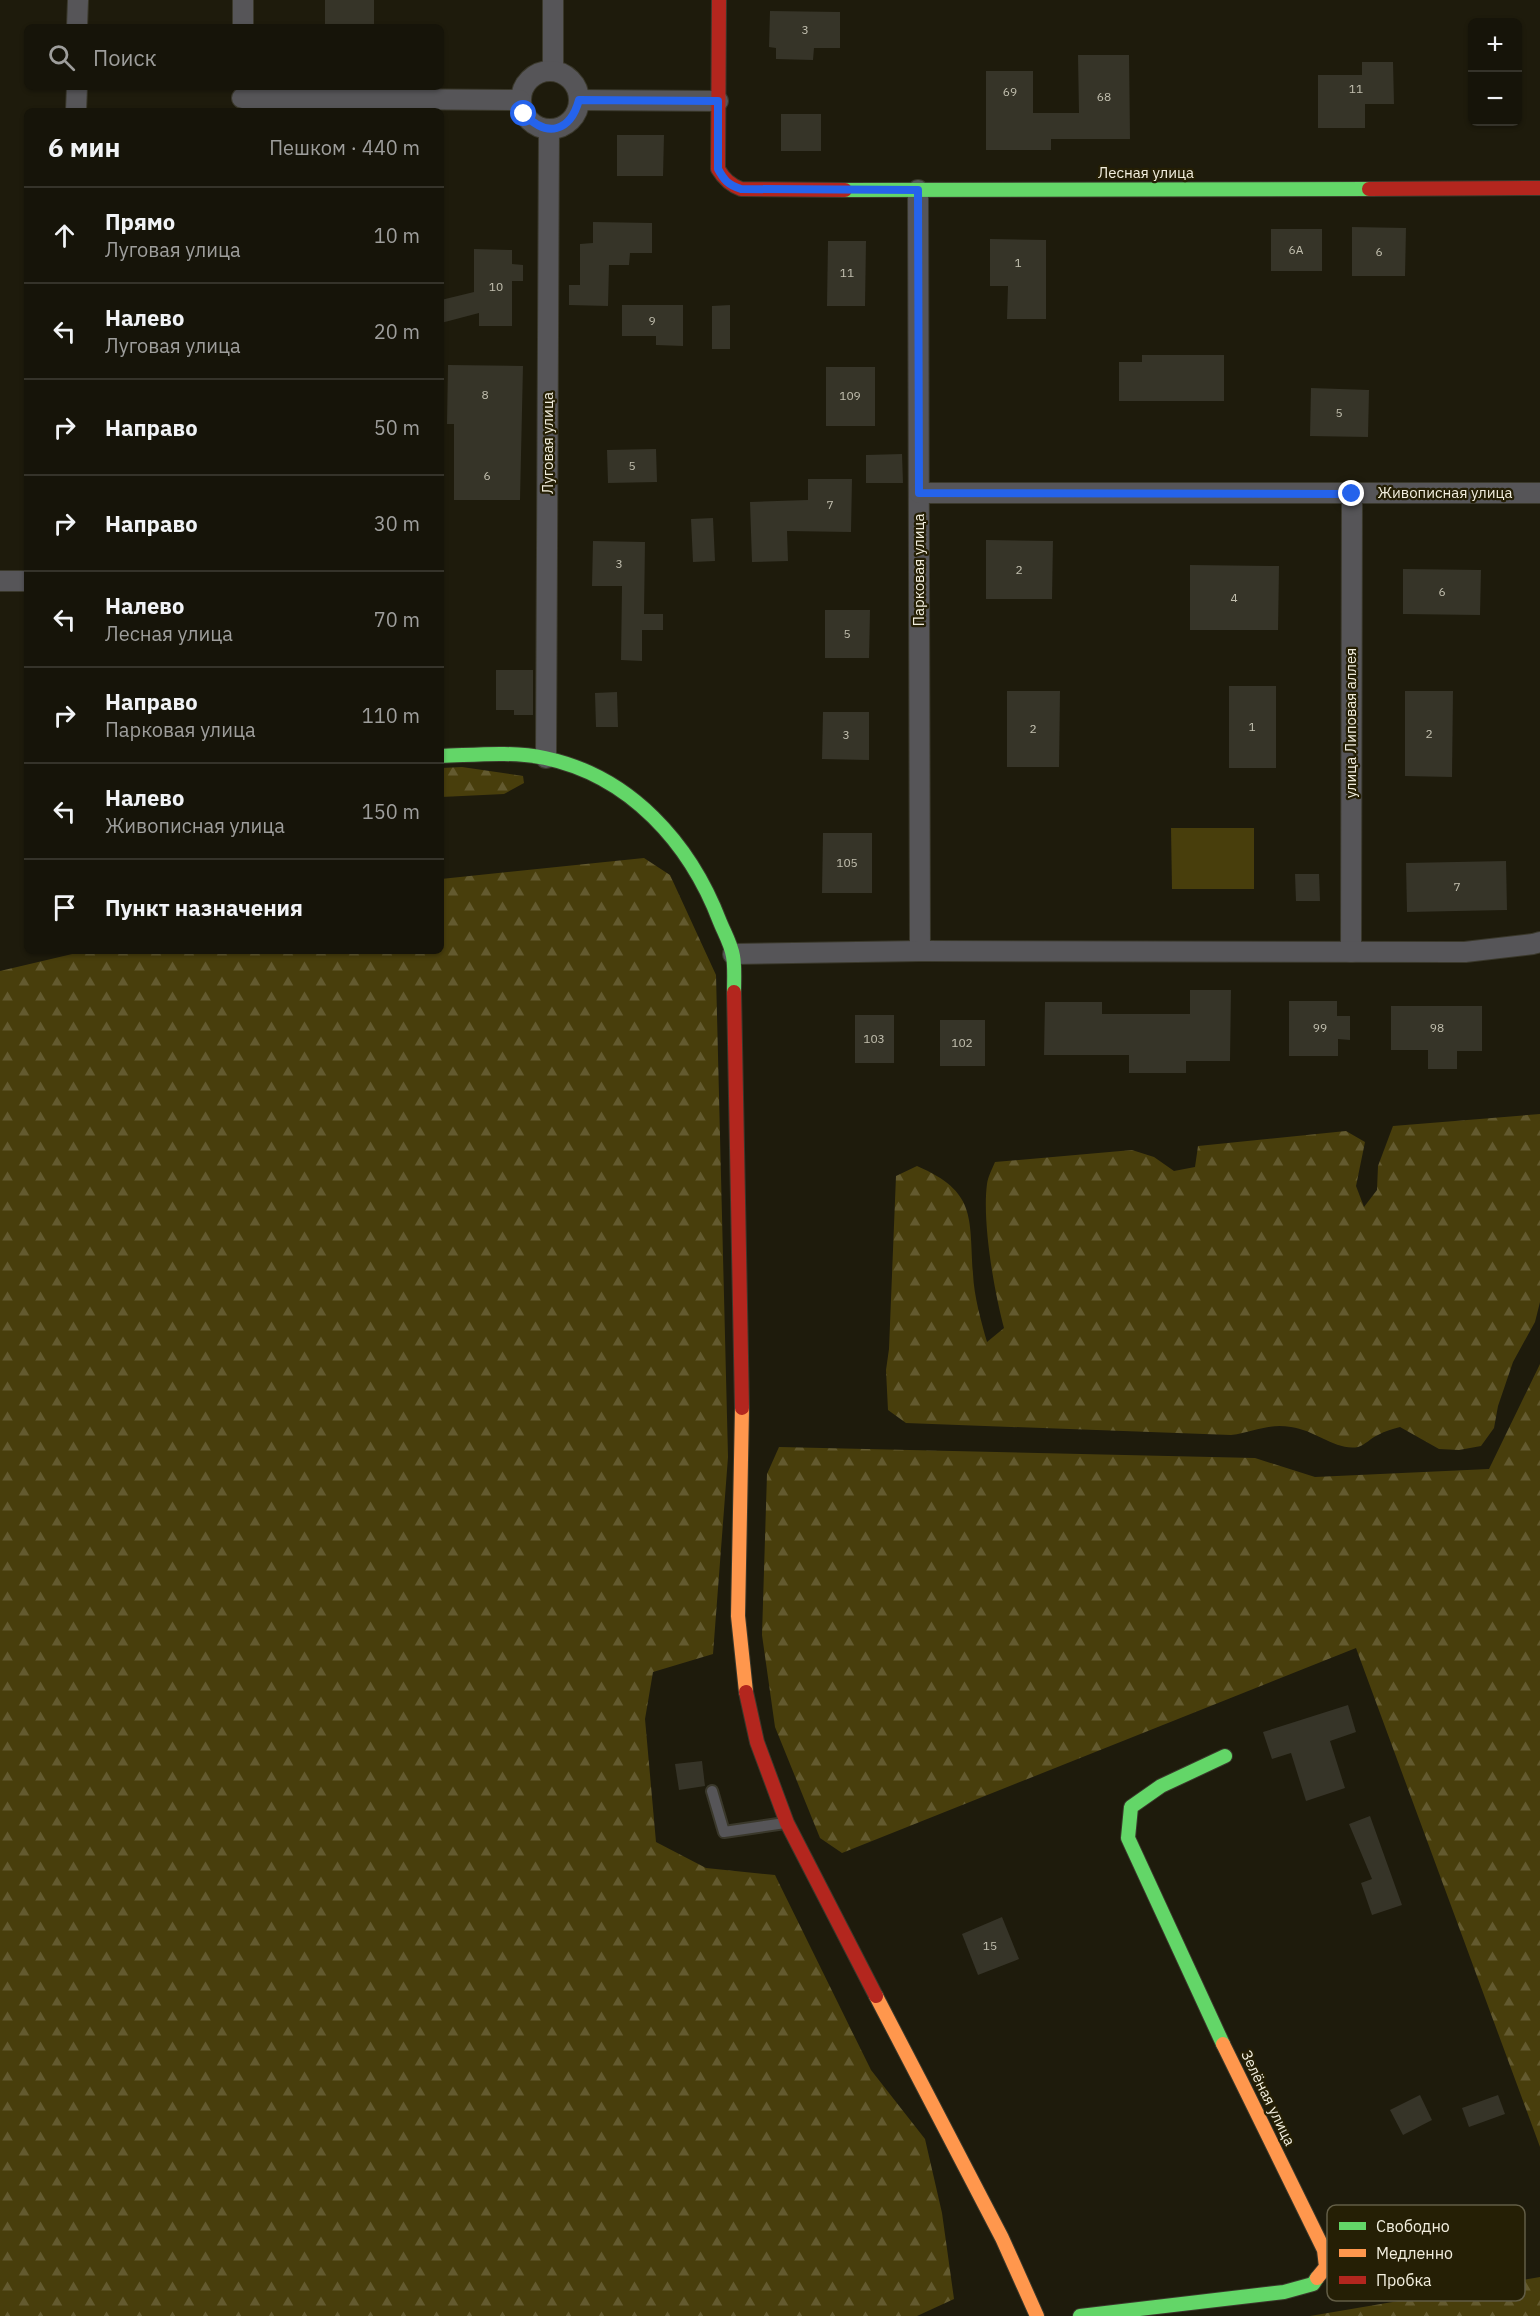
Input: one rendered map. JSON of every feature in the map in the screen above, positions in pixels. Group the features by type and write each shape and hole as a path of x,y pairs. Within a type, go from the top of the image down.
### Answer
{"street":[{"path":"77,24 78,0"},
{"path":"243,0 243,24"},
{"path":"553,0 553,70"},
{"name":"Лесная улица","path":"719,0 718,169 730,186 751,189 918,190 1540,188"},
{"path":"553,70 566,75 576,86 579,100 575,115 564,125 549,129 535,125 524,114 520,100 525,84 537,73 553,70"},
{"path":"76,108 77,90"},
{"path":"242,99 520,100"},
{"path":"579,100 718,101"},
{"name":"Луговая улица","path":"546,758 549,129"},
{"name":"Парковая улица","path":"918,190 920,951"},
{"name":"Живописная улица","path":"919,493 1540,493"},
{"name":"улица Липовая аллея","path":"1351,952 1352,494"},
{"path":"0,581 24,581"},
{"path":"444,756 488,754 546,758 594,774 640,802 674,836 703,883 733,954 743,1446 738,1616 743,1679 757,1742 787,1823 1002,2238 1037,2316"},
{"path":"733,954 920,951 1465,952 1540,942"},
{"name":"Зелёная улица","path":"1080,2316 1284,2292 1313,2284 1326,2267 1324,2250 1199,1996 1128,1838 1131,1807 1161,1786 1226,1756"}],"lane":[{"path":"712,1791 724,1832 787,1823"}],"green space":[{"path":"462,767 523,776 524,783 504,794 444,797 444,768"},
{"path":"1171,828 1254,828 1254,889 1172,889"},
{"path":"644,858 670,875 716,975 728,1457 713,1654 653,1672 645,1719 656,1842 706,1868 775,1875 871,2070 925,2139 942,2213 954,2299 917,2316 0,2316 0,971 72,954 444,954 444,879"},
{"path":"1540,1114 1540,1302 1535,1322 1513,1362 1498,1406 1494,1428 1481,1446 1459,1450 1439,1449 1400,1427 1375,1436 1361,1446 1350,1447 1333,1443 1300,1429 1283,1426 1231,1435 906,1423 888,1410 886,1370 889,1349 896,1176 917,1166 950,1186 966,1208 971,1237 975,1291 987,1342 1004,1328 996,1295 986,1217 987,1184 995,1162 1132,1150 1154,1157 1174,1171 1195,1167 1198,1146 1346,1131 1365,1142 1356,1186 1364,1207 1377,1190 1378,1166 1393,1126"},
{"path":"1540,1364 1540,2147 1356,1648 842,1853 820,1838 775,1727 762,1635 767,1474 779,1447 1255,1458 1315,1477 1489,1469"},
{"path":"1540,2277 1540,2316 1310,2316 1398,2301 1525,2301 1525,2280"}],"building":[{"path":"325,0 374,0 374,24 325,24"},
{"path":"770,11 840,12 840,48 814,48 813,60 776,59 776,48 769,47"},
{"path":"1078,55 1129,55 1130,139 1051,139 1051,150 986,150 986,71 1033,71 1033,113 1079,113"},
{"path":"1362,62 1393,62 1394,104 1365,104 1365,128 1318,128 1318,75 1362,75"},
{"path":"781,114 821,114 821,151 781,151"},
{"path":"617,135 664,135 663,176 617,176"},
{"path":"593,222 652,223 652,253 630,253 629,265 609,265 608,306 569,305 569,285 580,285 580,244 593,243"},
{"path":"1352,227 1406,228 1405,276 1352,276"},
{"path":"1271,229 1322,229 1322,271 1271,271"},
{"path":"990,239 1046,240 1046,319 1007,319 1008,286 990,286"},
{"path":"828,241 866,241 865,306 827,306"},
{"path":"474,249 512,250 512,264 523,265 523,281 512,281 512,326 479,326 479,313 444,322 444,299 474,292"},
{"path":"622,305 683,305 683,346 656,345 656,336 622,336"},
{"path":"730,305 730,349 712,349 712,306"},
{"path":"1142,355 1224,355 1224,401 1119,401 1119,362 1142,362"},
{"path":"448,365 523,366 520,500 454,500 454,424 447,424"},
{"path":"826,367 875,367 875,426 826,426"},
{"path":"1311,388 1369,390 1368,437 1310,436"},
{"path":"656,449 657,482 608,483 607,450"},
{"path":"902,454 903,483 866,483 866,455"},
{"path":"808,479 852,479 851,532 787,531 788,561 752,562 750,502 808,500"},
{"path":"713,518 715,561 693,562 691,519"},
{"path":"986,540 1053,541 1052,599 986,599"},
{"path":"593,541 645,542 644,614 663,614 663,630 642,630 642,661 621,660 622,586 592,586"},
{"path":"1190,565 1279,566 1278,630 1190,630"},
{"path":"1403,569 1481,570 1480,615 1403,614"},
{"path":"825,610 870,610 869,658 825,658"},
{"path":"496,670 533,670 533,715 514,715 514,710 496,710"},
{"path":"1229,686 1276,686 1276,768 1229,768"},
{"path":"1007,691 1060,691 1059,767 1007,767"},
{"path":"1405,691 1453,691 1452,777 1405,776"},
{"path":"617,692 618,727 596,727 595,693"},
{"path":"823,712 869,712 869,760 822,759"},
{"path":"823,833 872,833 872,893 822,893"},
{"path":"1506,861 1507,910 1407,912 1406,863"},
{"path":"1295,874 1319,874 1320,901 1296,901"},
{"path":"1190,990 1231,990 1230,1061 1186,1061 1186,1073 1129,1073 1129,1055 1044,1055 1045,1002 1102,1002 1102,1014 1190,1014"},
{"path":"1289,1001 1337,1001 1337,1016 1350,1016 1350,1040 1338,1039 1338,1056 1289,1056"},
{"path":"1391,1006 1482,1006 1482,1051 1457,1051 1457,1069 1428,1069 1428,1050 1391,1050"},
{"path":"855,1015 894,1015 894,1063 855,1063"},
{"path":"940,1020 985,1020 985,1066 940,1066"},
{"path":"1348,1705 1356,1732 1330,1741 1345,1788 1306,1801 1291,1753 1272,1759 1263,1732"},
{"path":"702,1761 705,1786 679,1790 675,1764"},
{"path":"1370,1816 1402,1905 1372,1915 1361,1883 1372,1879 1349,1824"},
{"path":"1002,1917 1019,1959 978,1975 962,1934"},
{"path":"1420,2095 1432,2120 1403,2135 1390,2110"},
{"path":"1498,2095 1505,2114 1469,2127 1462,2108"}],"traffic: fast":[{"path":"845,190 1369,189"},
{"path":"444,756 506,754 545,758 576,767 604,780 630,797 674,840 707,893 732,952 734,992"},
{"path":"1223,2044 1128,1838 1131,1807 1161,1786 1225,1756"},
{"path":"1080,2316 1284,2292 1313,2284 1317,2278"}],"traffic: slow":[{"path":"742,1408 738,1616 746,1692"},
{"path":"876,1996 1002,2238 1037,2316"},
{"path":"1223,2044 1324,2250 1326,2267 1317,2278"}],"traffic: jam":[{"path":"719,0 718,169 720,173 730,184 741,189 845,190"},
{"path":"1369,189 1540,188"},
{"path":"734,992 742,1408"},
{"path":"746,1692 757,1742 787,1823 876,1996"}],"route":[{"path":"524,114 535,125 549,129 564,125 575,115 579,100 718,101 718,169 730,186 741,189 918,190 919,493 1352,494"}]}
